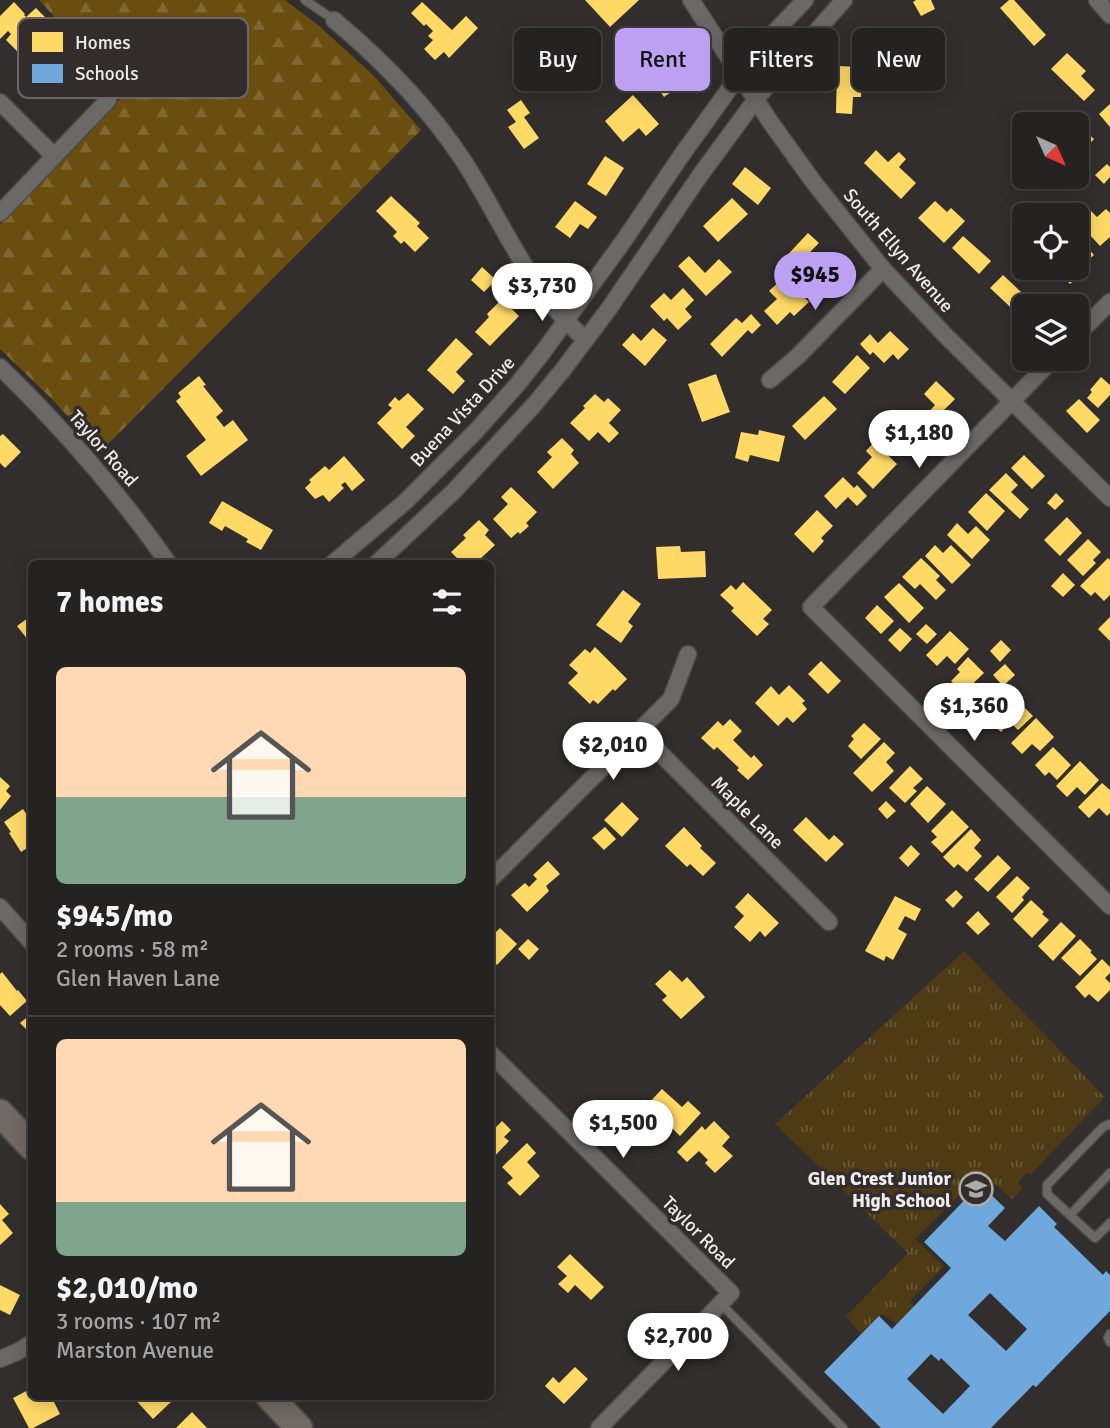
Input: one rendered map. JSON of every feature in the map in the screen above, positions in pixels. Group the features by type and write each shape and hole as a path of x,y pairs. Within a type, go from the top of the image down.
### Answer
{"main road":[{"path":"0,1113 28,1143"},
{"path":"273,1400 299,1428"}],"street":[{"name":"South Ellyn Avenue","path":"691,0 724,50"},
{"name":"Buena Vista Drive","path":"778,28 805,0"},
{"path":"380,560 492,451 547,388 639,266 701,174 757,98 844,0"},
{"path":"1097,0 1110,15"},
{"path":"334,20 394,74 440,129 463,161 546,298 585,340"},
{"name":"Buena Vista Drive","path":"336,560 406,501 517,386 728,91"},
{"name":"South Ellyn Avenue","path":"752,91 815,184 883,269 945,335 1110,498"},
{"path":"0,213 108,100"},
{"path":"0,102 54,156"},
{"path":"770,380 799,356 883,269"},
{"path":"1089,323 1110,302"},
{"name":"Taylor Road","path":"0,367 87,459 166,560"},
{"path":"1041,371 811,607 1110,906"},
{"path":"494,876 671,699 688,654"},
{"name":"Maple Lane","path":"638,731 829,922"},
{"path":"0,907 28,938"},
{"name":"Taylor Road","path":"494,1057 726,1298"},
{"path":"599,1428 726,1298"},
{"path":"0,1359 28,1345"}],"lane":[{"path":"305,0 334,20"},
{"path":"1110,1124 1103,1127 1047,1185 1047,1194 1095,1238 1110,1223"},
{"path":"1070,1215 1110,1173"},
{"path":"726,1298 843,1428"},
{"path":"1110,1334 1110,1342"}],"green space":[{"path":"39,0 285,0 318,25 373,75 421,130 100,452 52,399 0,349 0,224 121,98 248,98 248,18 55,18"},
{"path":"964,951 1105,1097 1030,1175 1028,1172 1018,1182 1022,1189 1012,1199 982,1173 915,1239 944,1266 910,1301 914,1307 897,1324 882,1314 861,1334 846,1316 908,1253 775,1124"}],"building: Homes":[{"path":"585,0 639,0 610,27"},
{"path":"931,0 935,9 921,16 913,2"},
{"path":"1009,0 1014,0 1046,35 1034,46 1000,8"},
{"path":"14,2 26,17 36,8 46,18 18,18 18,52 6,40 11,34 8,31 0,39 0,16"},
{"path":"422,2 452,30 466,16 478,28 449,58 444,52 435,60 424,49 433,40 428,36 433,31 411,13"},
{"path":"1067,53 1086,71 1081,76 1095,90 1084,101 1051,69"},
{"path":"838,66 852,67 852,91 861,91 861,97 853,97 852,114 836,113"},
{"path":"660,91 673,91 664,97"},
{"path":"633,95 659,124 646,136 639,128 623,142 605,121"},
{"path":"521,100 530,113 524,117 539,138 524,149 508,127 516,122 507,110"},
{"path":"1110,104 1110,127 1099,114"},
{"path":"876,150 888,162 899,152 906,159 899,167 916,183 901,199 864,163"},
{"path":"605,156 624,168 606,196 587,184"},
{"path":"1107,164 1110,167 1110,177 1104,184 1095,175"},
{"path":"745,167 771,188 758,205 732,184"},
{"path":"391,196 420,223 417,226 429,238 415,252 404,241 401,244 393,236 397,232 376,211"},
{"path":"732,198 748,214 718,242 703,226"},
{"path":"575,201 597,217 588,229 580,224 570,238 555,227"},
{"path":"935,201 947,212 951,208 965,221 944,243 918,218"},
{"path":"1106,209 1110,213 1110,237 1100,246 1089,234 1089,211 1097,217"},
{"path":"808,233 819,243 803,259 819,274 805,288 780,263"},
{"path":"963,236 991,261 979,274 952,248"},
{"path":"689,256 705,273 719,259 732,272 706,296 678,266"},
{"path":"482,267 496,280 484,292 471,280"},
{"path":"1003,275 1023,294 1012,294 1012,309 990,288"},
{"path":"784,277 809,302 794,316 790,312 777,325 764,311 777,299 769,291"},
{"path":"683,288 694,300 685,309 692,317 678,330 667,318 664,321 650,306 664,293 671,300"},
{"path":"502,299 519,316 490,346 475,332 489,317 487,314"},
{"path":"751,314 761,325 752,334 748,330 722,357 710,344 736,318 742,323"},
{"path":"653,328 667,340 645,366 622,345 633,333 641,341"},
{"path":"890,331 909,349 898,360 893,354 884,363 873,352 870,355 860,344 870,334 878,343"},
{"path":"456,338 473,354 456,372 465,381 453,394 427,370"},
{"path":"857,355 870,368 845,394 832,382"},
{"path":"716,374 730,412 702,422 688,384"},
{"path":"199,376 206,385 203,386 223,411 216,417 224,427 233,420 248,440 201,476 186,456 206,440 176,401 181,397 178,393"},
{"path":"1101,377 1110,385 1110,395 1098,408 1087,398"},
{"path":"936,381 955,399 943,411 947,414 938,424 927,414 935,405 924,394"},
{"path":"408,393 424,409 406,427 415,436 402,449 377,423 392,408 388,405 395,397 399,401"},
{"path":"595,394 604,402 608,398 621,410 609,423 619,433 609,443 598,432 589,441 570,423"},
{"path":"824,396 837,409 805,440 792,426"},
{"path":"1079,399 1100,420 1087,433 1066,411"},
{"path":"905,413 916,424 919,420 931,431 921,442 911,432 898,445 886,433"},
{"path":"759,430 785,436 779,462 750,455 748,462 735,458 741,432 758,435"},
{"path":"3,434 21,452 5,468 0,463 0,436"},
{"path":"562,438 574,450 571,454 579,463 553,489 537,472 552,457 547,452"},
{"path":"874,442 897,464 873,489 857,473 872,457 866,451"},
{"path":"1024,455 1045,476 1032,489 1011,468"},
{"path":"344,456 365,480 352,491 345,482 341,485 344,488 329,502 323,495 315,499 305,488 311,482 309,480 325,466 329,470"},
{"path":"1006,473 1018,485 1011,492 1029,509 1020,519 989,490"},
{"path":"843,477 854,488 857,485 867,496 857,506 848,497 836,509 824,496"},
{"path":"511,487 537,512 526,523 529,526 511,538 493,519 508,504 501,497"},
{"path":"986,493 1005,511 987,531 968,512"},
{"path":"1056,493 1064,501 1055,510 1047,503"},
{"path":"222,501 273,530 261,550 225,526 222,531 209,523"},
{"path":"817,510 833,526 821,538 824,541 813,553 794,534"},
{"path":"1067,517 1082,533 1060,556 1044,540"},
{"path":"479,520 489,530 485,535 495,545 479,560 459,560 451,552 466,538 463,535"},
{"path":"957,523 968,534 976,526 990,540 972,559 947,535"},
{"path":"1088,539 1101,552 1093,560 1096,563 1083,576 1067,560"},
{"path":"935,545 943,553 951,545 971,565 952,584 925,556"},
{"path":"680,546 681,552 705,551 706,577 658,579 656,547"},
{"path":"921,558 940,576 936,580 946,590 936,600 920,584 915,589 902,577"},
{"path":"1108,558 1110,595 1104,601 1095,592 1091,596 1080,586"},
{"path":"1063,573 1075,585 1063,597 1051,586"},
{"path":"743,582 772,610 763,619 769,624 757,636 731,611 734,608 720,595 731,585 736,590"},
{"path":"899,583 924,608 909,623 884,597"},
{"path":"623,590 641,604 628,622 633,626 621,643 596,625"},
{"path":"877,605 894,621 881,634 865,618"},
{"path":"1110,617 1110,641 1098,629"},
{"path":"28,618 28,640 17,626"},
{"path":"926,624 937,634 927,644 916,634"},
{"path":"900,628 912,639 900,652 888,640"},
{"path":"950,631 969,649 955,664 947,656 937,666 926,655"},
{"path":"1001,640 1011,650 1000,662 990,651"},
{"path":"595,647 627,679 598,704 593,700 590,704 568,683 578,673 569,665 585,649 590,653"},
{"path":"968,657 984,673 963,693 951,681 960,672 957,669"},
{"path":"821,661 841,681 828,694 808,674"},
{"path":"1005,664 1015,675 1003,686 993,675"},
{"path":"789,685 805,701 802,703 807,709 793,723 787,717 778,726 755,703 771,686 779,695"},
{"path":"983,685 999,701 986,715 970,699"},
{"path":"1014,697 1033,716 1018,730 1010,722 1001,732 990,722"},
{"path":"1036,718 1054,737 1040,751 1032,744 1022,754 1011,743"},
{"path":"730,719 742,731 733,740 751,758 754,755 763,765 748,780 717,747 714,750 701,738 718,721 723,726"},
{"path":"864,723 881,739 861,759 848,746 854,739 851,736"},
{"path":"884,742 895,753 886,762 894,771 872,792 853,773"},
{"path":"1053,747 1071,765 1057,780 1049,772 1045,776 1035,765"},
{"path":"1080,761 1099,780 1085,795 1077,787 1067,797 1056,786"},
{"path":"910,766 923,779 913,788 917,791 905,803 889,788"},
{"path":"0,777 10,786 6,791 11,796 0,810"},
{"path":"1102,783 1110,790 1110,813 1107,816 1099,808 1089,818 1078,807"},
{"path":"927,786 946,804 928,823 910,804"},
{"path":"886,801 896,811 887,819 878,809"},
{"path":"622,802 639,819 622,837 604,820"},
{"path":"23,809 28,817 28,848 21,852 4,822"},
{"path":"952,810 969,827 942,853 931,842 937,837 931,831"},
{"path":"806,817 829,840 834,835 844,844 826,862 793,830"},
{"path":"605,827 616,839 604,850 592,838"},
{"path":"684,827 716,863 703,876 690,864 687,867 665,846"},
{"path":"971,829 981,840 974,848 982,856 967,872 958,864 954,868 943,857"},
{"path":"911,845 920,854 908,867 899,858"},
{"path":"998,855 1011,868 988,892 974,879"},
{"path":"548,861 560,874 546,886 549,891 527,912 511,895 525,883 529,887 537,879 533,875"},
{"path":"1017,876 1030,888 1022,897 1024,900 1012,913 996,897"},
{"path":"956,890 963,897 953,908 945,900"},
{"path":"748,893 779,923 765,937 760,931 750,942 734,927 744,916 735,907"},
{"path":"895,896 921,909 915,921 905,916 898,929 907,934 893,960 886,956 884,961 865,951"},
{"path":"1031,900 1049,920 1032,938 1013,919"},
{"path":"978,911 990,924 978,935 966,923"},
{"path":"1061,922 1076,936 1053,961 1038,946"},
{"path":"500,928 517,944 497,965 494,962 494,934"},
{"path":"528,939 539,949 529,960 518,949"},
{"path":"1080,939 1097,959 1080,976 1061,958"},
{"path":"1102,959 1110,967 1110,973 1105,978 1110,983 1110,990 1098,1002 1089,994 1085,998 1075,987"},
{"path":"670,970 682,982 687,977 705,997 681,1019 662,1000 667,996 655,984"},
{"path":"2,972 27,1001 10,1016 0,1005"},
{"path":"28,1016 28,1031 20,1023"},
{"path":"662,1089 682,1107 688,1101 701,1113 680,1136 669,1125 663,1131 651,1119 657,1114 647,1105"},
{"path":"502,1121 511,1130 504,1137 509,1141 494,1157 494,1125 496,1127"},
{"path":"714,1121 730,1137 722,1146 733,1156 715,1173 705,1163 708,1160 699,1151 687,1162 677,1152 702,1126 705,1130"},
{"path":"527,1143 536,1153 527,1162 540,1176 520,1196 507,1183 513,1178 502,1167"},
{"path":"0,1204 9,1214 2,1220 13,1233 0,1245"},
{"path":"570,1254 604,1287 591,1300 575,1285 568,1293 558,1284 567,1276 557,1267"},
{"path":"0,1285 20,1295 10,1315 0,1310"},
{"path":"575,1367 588,1379 564,1404 545,1386 553,1377 559,1383"},
{"path":"28,1390 28,1400 53,1400 60,1414 29,1428 13,1398"},
{"path":"136,1400 173,1400 153,1419"},
{"path":"192,1412 207,1428 176,1428"}],"building: Schools":[{"path":"980,1184 1005,1208 988,1226 1005,1241 1039,1206 1057,1224 1054,1227 1103,1275 1106,1271 1110,1275 1110,1311 1036,1387 1033,1385 991,1428 881,1428 824,1372 879,1316 892,1329 951,1268 924,1242","holes":["990,1293 1027,1329 1006,1351 968,1315","931,1354 939,1361 941,1358 970,1386 943,1414 907,1379"]}],"place":[{"name":"Glen Crest Junior High School","path":"976,1189"}]}
